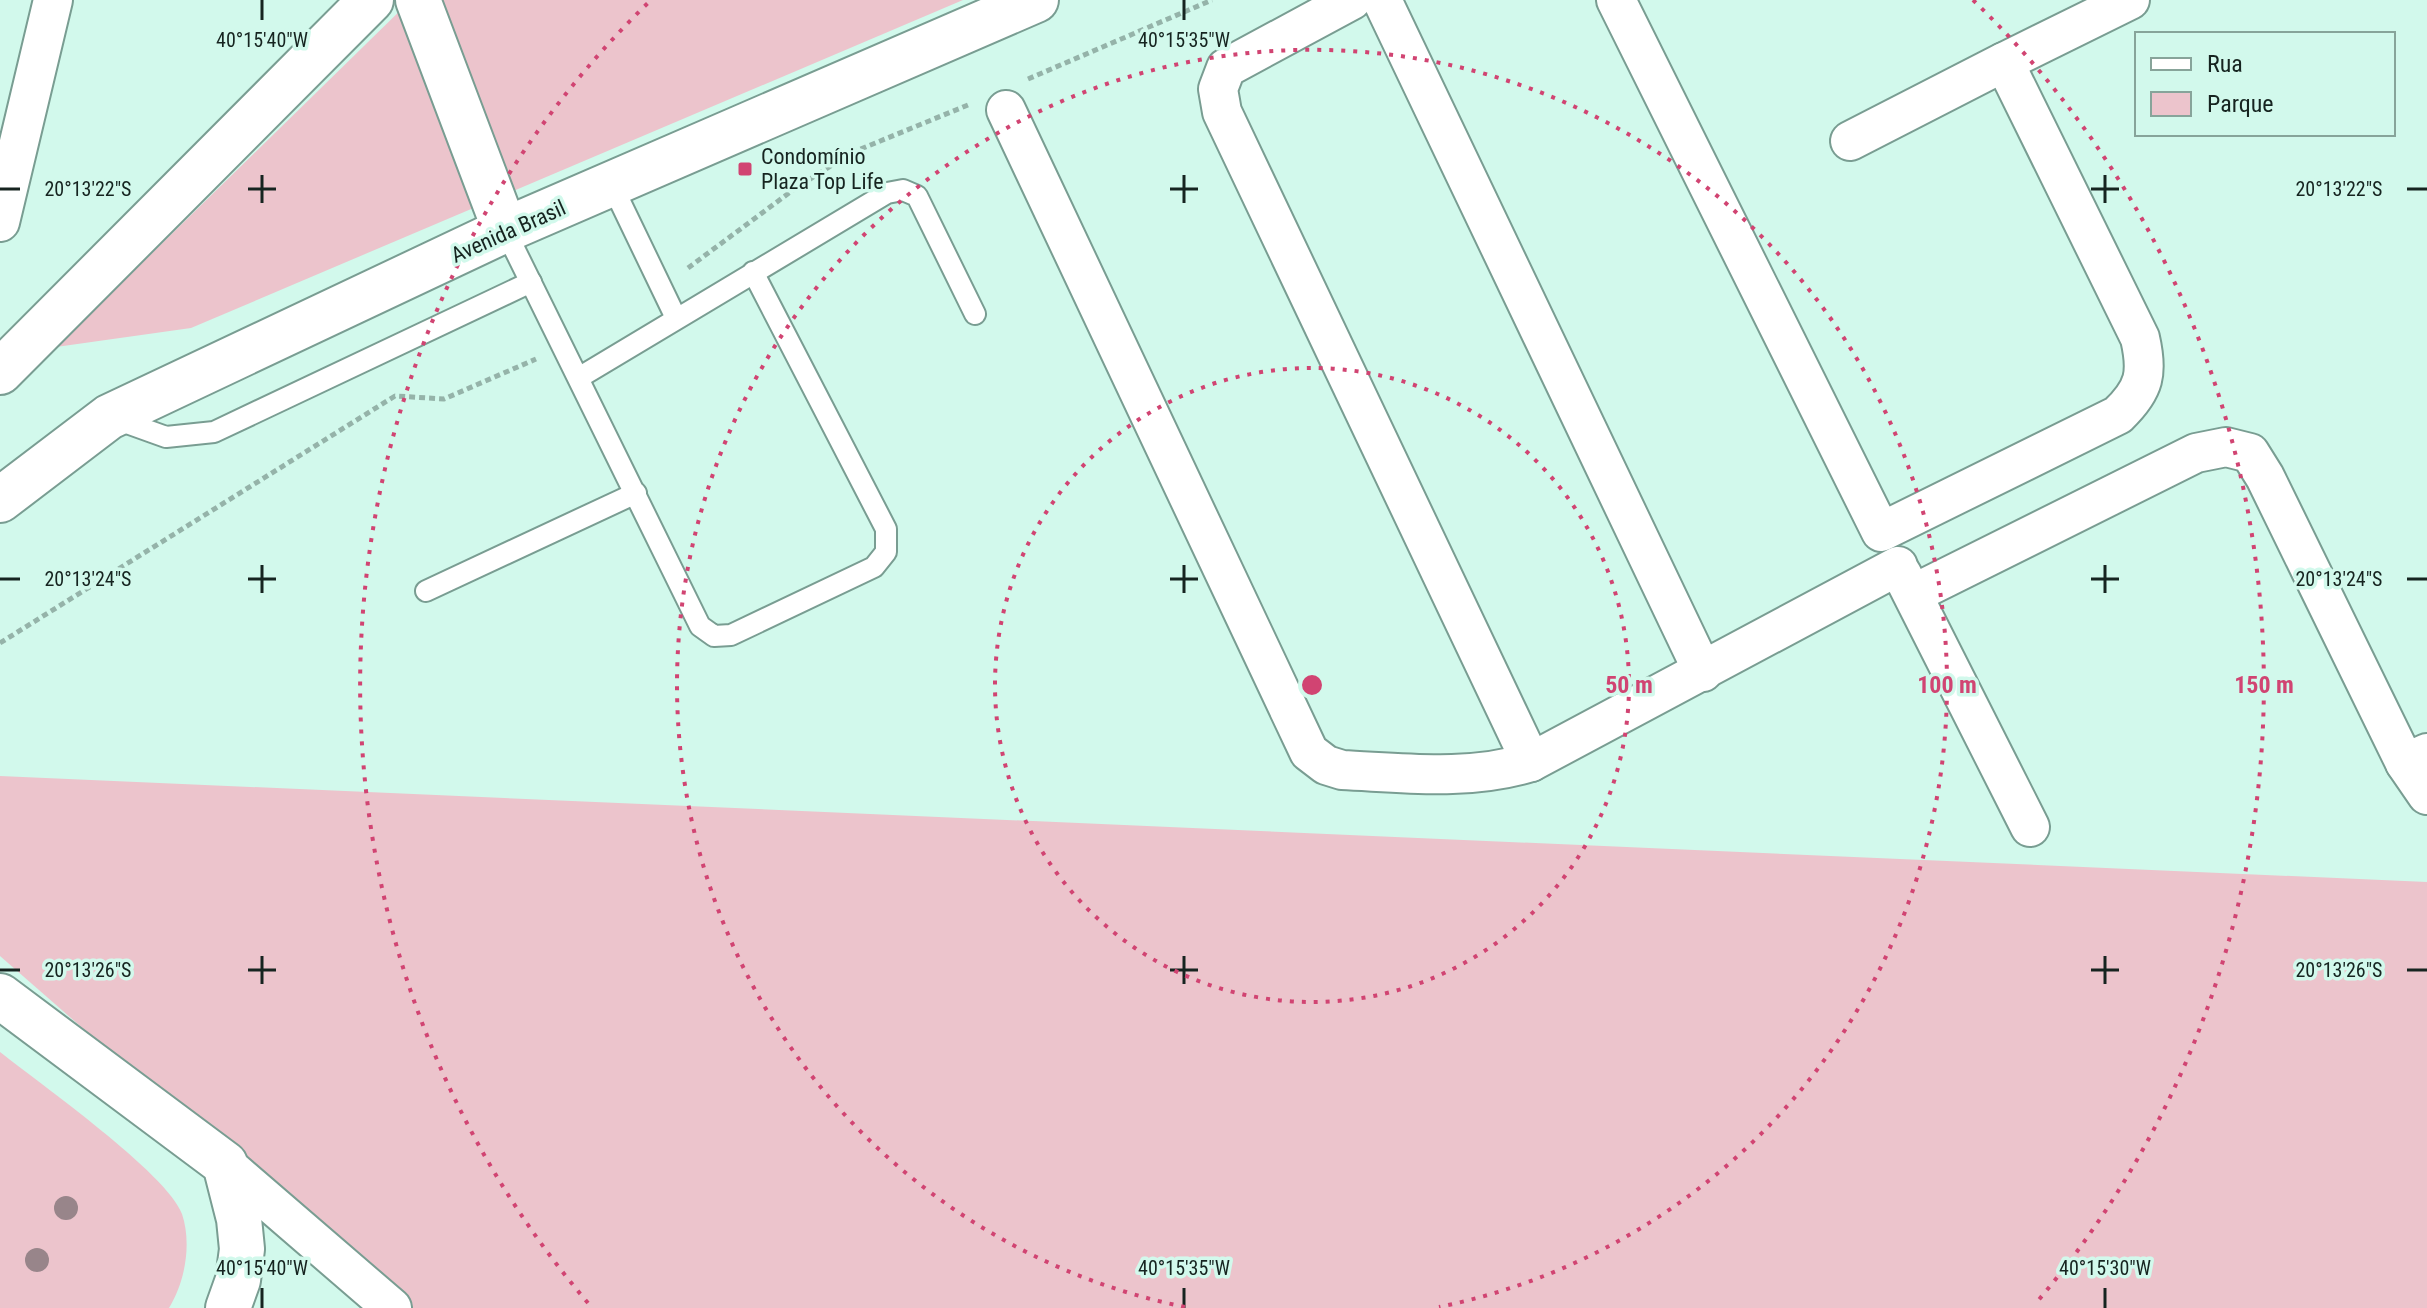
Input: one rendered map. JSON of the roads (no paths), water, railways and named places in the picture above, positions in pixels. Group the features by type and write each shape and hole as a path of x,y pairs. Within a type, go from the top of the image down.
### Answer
{"street":[{"path":"0,222 53,0"},
{"path":"0,372 371,0"},
{"path":"418,0 505,230"},
{"name":"Avenida Brasil","path":"0,500 109,417 505,230 1036,0"},
{"path":"1352,0 1226,68 1218,89 1222,112 1531,762"},
{"path":"1382,0 1703,672"},
{"path":"1616,0 2030,827"},
{"path":"1850,141 2130,0"},
{"path":"1881,532 2118,415 2137,397 2146,366 2140,338 2004,62"},
{"path":"1003,97 1309,752 1326,765 1342,770 1462,775 1497,772 1531,762 1703,672 1905,580 2196,453 2226,447 2250,453 2265,477 2416,758 2427,795"},
{"path":"0,996 225,1164 392,1308"},
{"path":"225,1164 239,1219 242,1249 238,1280 228,1308"}],"lane":[{"path":"612,185 676,318"},
{"path":"580,377 887,193 903,190 917,196 975,314"},
{"path":"505,230 700,626 714,636 731,635 874,567 886,552 886,529 753,272"},
{"path":"109,417 166,437 214,432 531,282"},
{"path":"426,591 636,493"}],"place":[{"name":"Condomínio Plaza Top Life","path":"745,169"}]}
